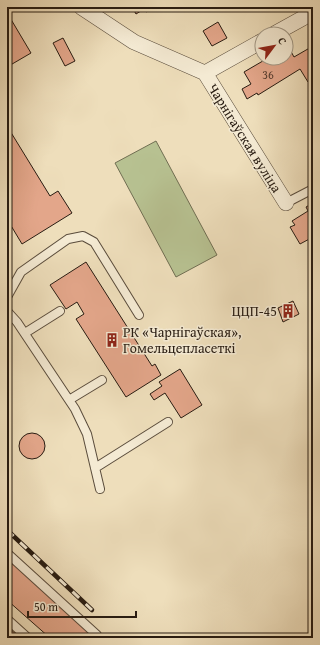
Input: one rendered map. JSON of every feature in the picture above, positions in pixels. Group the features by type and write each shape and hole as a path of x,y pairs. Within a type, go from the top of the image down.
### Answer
{"street":[{"name":"Чарнігаўская вуліца","path":"81,7 134,42 205,73 286,203"},
{"path":"288,26 303,18"},
{"name":"Чарнігаўская вуліца","path":"205,73 254,45"}],"lane":[{"path":"286,203 313,189"},
{"path":"7,297 21,272 68,239 83,236 94,242 140,315"},
{"path":"7,311 18,322 75,409 87,434 100,489"},
{"path":"25,333 60,311"},
{"path":"69,400 102,380"},
{"path":"95,468 168,422"},
{"path":"7,553 97,635 98,638"},
{"path":"7,619 28,638"}],"green space":[{"path":"156,141 217,255 176,277 115,163"}],"building":[{"path":"132,7 154,7 146,12 144,9 136,14"},
{"path":"9,16 31,53 7,67 7,17"},
{"path":"218,22 227,38 212,46 203,31"},
{"path":"63,38 75,61 65,66 53,43"},
{"path":"313,46 313,79 308,82 300,69 258,95 257,93 247,99 242,89 251,84 244,72 254,66 294,66 294,57"},
{"path":"7,126 50,196 58,191 72,213 22,244 7,219"},
{"path":"313,203 313,237 300,244 290,227 295,225 292,221 308,211 306,207"},
{"name":"РК «Чарнігаўская», Гомельцепласеткі","path":"86,262 152,366 155,364 161,375 126,397 76,319 84,314 77,302 66,309 50,285"},
{"name":"ЦЦП-45","path":"293,301 299,314 283,322 278,308"},
{"path":"180,369 202,405 181,418 165,393 154,400 150,394 162,386 159,382"},
{"path":"32,433 41,437 45,446 41,455 32,459 23,455 19,446 23,437"},
{"path":"7,557 94,635 91,638 50,638 7,600"},
{"path":"7,626 20,638 7,638"}],"railway":[{"path":"7,530 92,610"}],"place":[{"name":"ЦЦП-45","path":"288,311"},
{"name":"РК «Чарнігаўская», Гомельцепласеткі","path":"112,340"}]}
